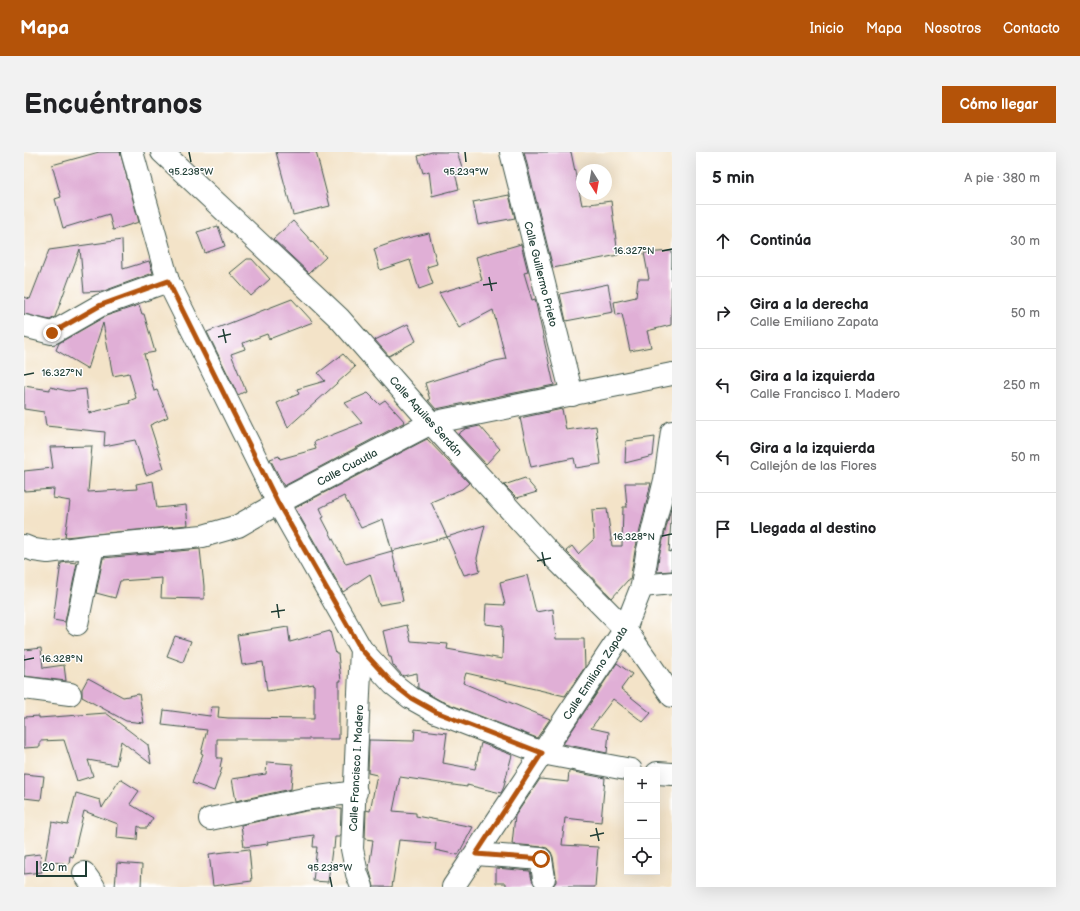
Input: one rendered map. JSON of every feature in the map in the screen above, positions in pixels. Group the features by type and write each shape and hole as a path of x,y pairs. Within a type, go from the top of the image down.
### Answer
{"street":[{"path":"132,152 168,281 278,503 361,649 393,684 411,698 436,712 542,753 624,769"},
{"name":"Calle Aquiles Serdán","path":"162,152 339,318 431,423 546,549 625,629 672,696"},
{"name":"Calle Guillermo Prieto","path":"511,152 572,395"},
{"path":"24,326 52,333 101,305 168,281"},
{"name":"Calle Cuautla","path":"24,546 48,552 93,546 203,536 238,526 278,503 431,423 672,374"},
{"name":"Calle Emiliano Zapata","path":"454,887 625,629 642,586 665,480 672,432"},
{"path":"77,624 93,546"},
{"path":"642,586 672,583"},
{"name":"Calle Francisco I. Madero","path":"361,649 356,792 352,850 357,874 362,887"},
{"path":"24,688 70,694"},
{"path":"660,773 672,774"},
{"path":"210,820 304,799 356,792"},
{"path":"476,854 541,859 544,878"}],"building":[{"path":"99,152 120,152 139,222 113,230 109,214 63,228 55,199 61,197 52,165"},
{"path":"276,152 316,152 330,206 293,215"},
{"path":"432,152 457,152 463,170 455,173 459,189 432,196 429,171 423,173 418,156"},
{"path":"524,152 571,152 576,176 576,200 581,200 582,205 611,201 618,255 553,268"},
{"path":"509,195 515,218 478,225 473,202"},
{"path":"293,221 326,257 309,273 273,239"},
{"path":"218,226 225,246 205,253 197,232"},
{"path":"429,233 437,264 427,267 433,284 419,289 410,260 380,270 374,249 403,239"},
{"path":"122,240 123,269 149,261 153,273 104,291 84,292 80,249 55,317 50,320 24,314 24,297 30,299 49,250"},
{"path":"521,244 528,272 524,273 532,300 535,299 554,385 436,409 428,400 430,400 425,383 495,361 506,359 493,310 459,328 439,293 482,280 476,257"},
{"path":"672,251 671,325 647,331 651,347 630,351 622,314 616,315 614,302 636,297 638,279 649,279 644,253"},
{"path":"247,259 252,259 270,279 251,296 230,273"},
{"path":"608,284 613,312 566,321 560,294"},
{"path":"292,299 313,322 269,339 267,334 243,343 245,349 231,354 246,391 238,395 207,332"},
{"path":"139,305 142,314 144,314 155,352 144,354 154,391 157,390 168,417 150,425 164,468 146,475 135,440 104,446 105,432 46,426 44,412 24,409 24,386 50,390 50,387 68,391 86,389 89,413 130,403 129,401 136,398 129,373 113,376 103,323 88,369 56,350 59,343 106,316"},
{"path":"408,324 416,341 389,356 375,340"},
{"path":"343,354 355,367 288,427 277,403 299,394 297,389 325,381 318,373"},
{"path":"368,393 379,404 385,400 405,422 284,486 270,459 279,456 280,459 316,449 314,442 362,423 345,403"},
{"path":"562,409 566,430 596,426 601,464 576,468 574,458 531,467 520,418"},
{"path":"480,426 500,449 486,464 458,434 465,429"},
{"path":"655,437 653,456 625,463 626,441"},
{"path":"427,439 469,483 462,489 431,502 447,537 392,551 403,601 379,605 370,574 343,592 295,508","holes":["344,496 361,528 383,519 392,551 346,564 322,518 324,517 320,508"]},
{"path":"92,446 88,492 137,489 136,484 153,481 157,508 186,505 188,525 65,537 70,501 53,498 54,489 24,491 24,471 53,468 50,447"},
{"path":"525,478 537,492 517,498 504,485"},
{"path":"625,483 651,483 635,551 630,580 628,580 612,598 566,551 572,546 578,554 594,539 592,510 607,509 612,546 622,546 623,507 627,507"},
{"path":"672,504 669,552 672,551 672,571 657,572 659,556"},
{"path":"485,525 477,558 480,571 464,575 447,537"},
{"path":"200,549 204,599 161,598 162,578 120,581 115,598 96,593 103,558"},
{"path":"61,563 77,563 65,622 53,620"},
{"path":"527,575 536,612 553,609 556,639 584,639 585,667 565,696 466,673 463,683 550,719 537,738 441,701 418,688 417,673 403,676 393,665 391,657 389,657 383,631 407,625 411,641 448,644 447,649 502,659 503,626 485,624 486,604 505,605 500,582"},
{"path":"288,627 290,642 330,631 336,654 338,654 341,681 339,681 339,739 217,739 217,758 222,758 220,767 222,768 214,791 192,783 203,754 201,753 207,730 162,725 164,710 210,716 212,707 219,707 218,717 314,719 314,684 267,691 263,662 242,665 237,635"},
{"path":"175,636 191,641 183,662 167,656"},
{"path":"41,648 43,668 64,665 66,681 24,676 24,650"},
{"path":"617,663 632,674 621,689 651,713 643,722 613,699 591,728 609,732 607,753 563,744"},
{"path":"88,678 123,697 139,694 144,723 126,721 82,697 82,689"},
{"path":"106,713 148,745 151,764 121,741 116,765 88,760 93,776 77,781 64,740 40,741 40,747 24,748 24,717 39,716 39,718"},
{"path":"415,729 447,733 443,763 475,769 481,743 512,755 501,793 467,785 467,787 400,777 393,811 416,813 416,816 473,827 458,855 435,850 436,843 399,840 392,887 374,887 369,868 373,840 365,839 366,810 370,811 377,775 368,773 369,740 414,741"},
{"path":"267,762 293,764 291,789 236,801 232,779 266,774"},
{"path":"569,771 605,778 601,822 565,818 562,845 598,847 595,887 552,887 556,882 556,876 551,852 547,848 512,844 515,816 540,779 568,782"},
{"path":"24,774 44,776 41,800 24,798"},
{"path":"120,779 139,791 130,804 153,818 147,828 141,828 138,826 137,840 117,838 118,824 84,811 73,857 70,856 69,864 45,861 52,822 68,825 76,793 100,800 102,808"},
{"path":"334,808 341,809 340,837 335,837 328,882 313,881 317,847 313,847 314,835 244,847 241,825 306,811"},
{"path":"249,849 252,881 213,886 209,854"},
{"path":"40,854 42,872 24,874 24,856"},
{"path":"117,863 142,865 141,887 115,887"},
{"path":"496,868 530,871 532,880 536,887 506,887 506,883 496,883"}],"route":[{"path":"52,333 101,305 168,281 278,503 361,649 393,684 411,698 436,712 542,753 476,854 541,859"}]}
